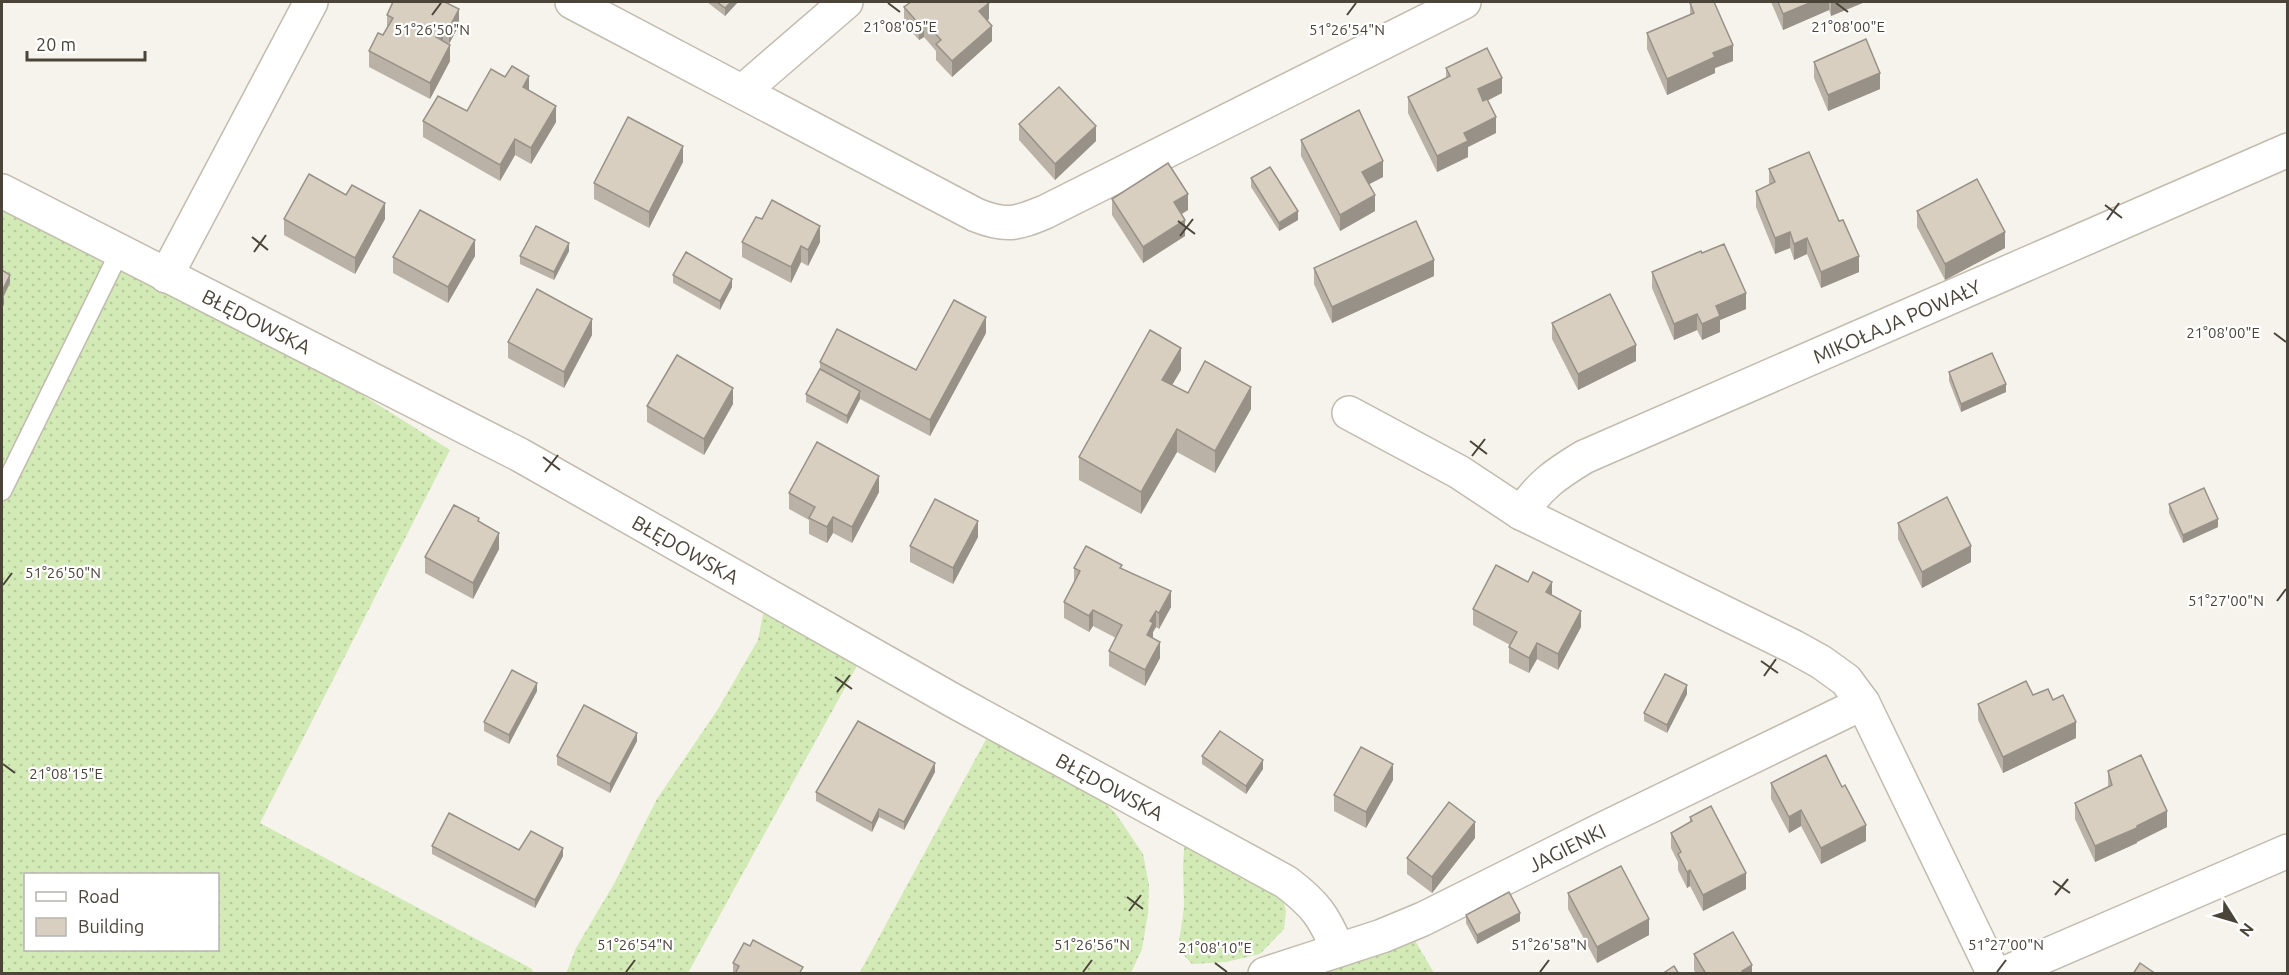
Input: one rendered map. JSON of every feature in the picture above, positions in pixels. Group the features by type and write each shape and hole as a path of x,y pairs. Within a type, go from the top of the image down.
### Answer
{"street":[{"path":"166,276 311,2"},
{"path":"572,2 976,215 997,223 1021,222 1045,212 1464,2"},
{"path":"743,91 846,2"},
{"name":"MIKOŁAJA POWAŁY","path":"1521,513 1534,493 1554,475 1584,457 2288,150"},
{"name":"BŁĘDOWSKA","path":"2,190 166,276 520,455 954,702 1286,882 1311,901 1327,924 1338,950"},
{"path":"1349,413 1459,472 1521,513 1812,657 1846,680 1863,703 1994,974"},
{"name":"JAGIENKI","path":"1265,974 1382,936 1423,919 1863,703"},
{"path":"2003,974 2288,851"}],"lane":[{"path":"2,491 120,251"}],"green space":[{"path":"2,204 293,351 450,450 260,823 532,969 533,973 2,973"},
{"path":"764,609 858,664 688,973 566,974 576,948 615,882 657,799 718,709 758,640"},
{"path":"990,732 1087,785 1116,814 1143,854 1149,885 1148,913 1142,949 1131,973 859,974"},
{"path":"1185,836 1280,888 1286,911 1284,929 1260,954 1226,962 1192,964 1178,949 1184,907"},
{"path":"1413,937 1434,973 1315,974 1376,956"}],"building":[{"path":"393,2 445,2 459,9 449,28 443,25 436,37 450,45 430,83 369,51 378,33 383,35 393,18 387,15"},
{"path":"717,2 731,2 725,8"},
{"path":"911,2 987,2 989,3 979,11 992,26 952,61 936,44 941,40 924,21 919,24 904,7"},
{"path":"1714,2 1733,45 1713,53 1715,57 1667,79 1647,33 1694,13 1690,3"},
{"path":"1778,2 1812,2 1783,14"},
{"path":"1866,39 1880,73 1828,95 1814,62"},
{"path":"1487,48 1502,78 1478,89 1483,101 1487,99 1496,117 1464,133 1468,141 1437,156 1408,97 1450,76 1446,68"},
{"path":"512,66 529,76 523,87 556,106 531,148 515,139 500,165 423,121 438,96 467,111 491,69 505,77"},
{"path":"1059,87 1096,126 1055,164 1019,124"},
{"path":"1359,110 1383,161 1362,172 1375,195 1340,215 1301,140"},
{"path":"628,117 683,146 649,212 594,183"},
{"path":"1809,152 1839,221 1843,220 1859,256 1821,272 1807,238 1794,244 1790,232 1775,238 1756,191 1775,182 1769,169"},
{"path":"1168,163 1188,194 1174,202 1185,220 1143,247 1112,199"},
{"path":"1270,167 1298,211 1279,223 1251,178"},
{"path":"309,174 346,195 352,185 385,203 355,258 284,219"},
{"path":"1977,179 2005,232 1945,264 1917,211"},
{"path":"772,200 820,226 808,250 801,246 791,267 742,242 756,217 762,219"},
{"path":"420,210 475,240 448,287 393,257"},
{"path":"1416,221 1434,260 1332,307 1314,268"},
{"path":"536,226 569,243 554,272 520,256"},
{"path":"1724,244 1746,293 1716,306 1720,316 1702,324 1697,314 1674,324 1652,272 1701,251 1702,253"},
{"path":"686,252 732,279 720,301 673,275"},
{"path":"2,270 10,275 2,291"},
{"path":"537,289 592,319 564,372 508,342"},
{"path":"1610,294 1636,345 1578,374 1552,323"},
{"path":"954,300 986,317 930,420 820,362 837,329 916,370"},
{"path":"1150,330 1181,348 1162,380 1188,393 1205,361 1251,387 1215,451 1177,429 1141,492 1079,457"},
{"path":"1992,353 2006,384 1961,404 1949,372"},
{"path":"677,355 733,388 704,439 647,406"},
{"path":"820,369 860,391 847,416 806,394"},
{"path":"817,442 879,476 852,527 833,517 827,527 809,518 815,507 789,493"},
{"path":"2204,488 2218,519 2183,535 2169,504"},
{"path":"1947,497 1971,546 1922,572 1898,523"},
{"path":"935,499 978,521 953,568 910,546"},
{"path":"454,505 479,518 478,521 499,533 473,583 425,557"},
{"path":"1086,546 1122,565 1120,568 1171,591 1159,613 1156,611 1150,621 1153,623 1147,635 1160,642 1145,670 1109,651 1122,625 1093,610 1089,616 1064,602 1080,571 1074,568"},
{"path":"1496,565 1528,582 1533,572 1552,582 1546,592 1581,611 1558,654 1537,643 1529,658 1509,647 1517,632 1473,609"},
{"path":"512,670 537,683 509,735 484,722"},
{"path":"1665,674 1687,685 1667,725 1644,713"},
{"path":"2026,681 2033,695 2048,689 2053,700 2063,695 2076,722 2003,757 1978,704"},
{"path":"584,705 637,733 610,784 557,756"},
{"path":"858,721 935,763 904,822 879,809 872,823 816,792"},
{"path":"1220,731 1263,760 1246,786 1202,756"},
{"path":"1361,747 1393,764 1366,812 1334,795"},
{"path":"1826,755 1842,787 1845,785 1866,825 1821,848 1801,810 1789,817 1771,783"},
{"path":"2141,755 2167,811 2137,828 2095,846 2075,803 2112,785 2108,771"},
{"path":"1449,802 1475,822 1432,877 1407,858"},
{"path":"1711,806 1746,873 1703,895 1690,870 1687,872 1678,854 1681,852 1671,833 1692,821 1690,817"},
{"path":"449,813 519,850 531,831 563,848 535,900 432,846"},
{"path":"1621,866 1649,919 1597,947 1568,893"},
{"path":"1509,892 1520,913 1477,935 1466,915"},
{"path":"1733,932 1752,965 1742,971 1743,974 1706,974 1694,954"},
{"path":"753,940 803,967 799,974 735,974 739,966 733,963 744,943 750,946"},
{"path":"2140,963 2156,974 2133,974"},
{"path":"1674,966 1679,974 1662,974"}]}
